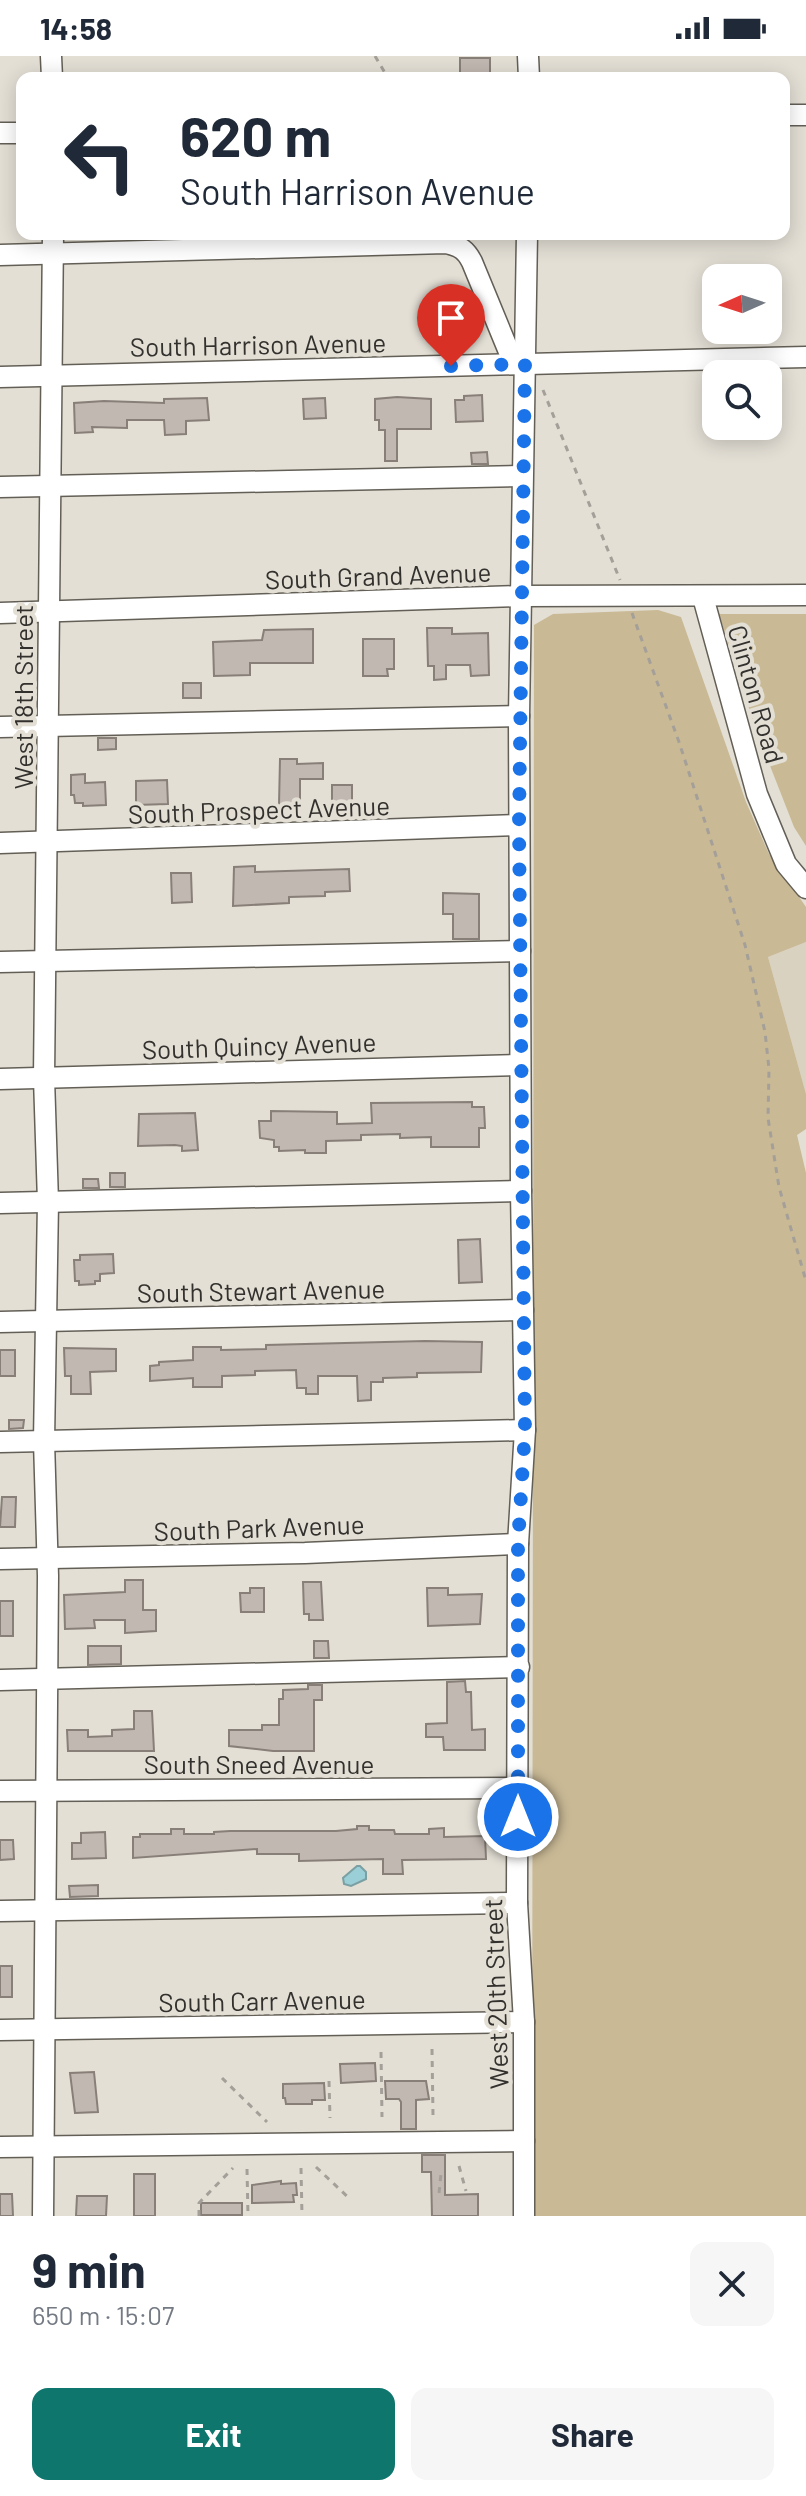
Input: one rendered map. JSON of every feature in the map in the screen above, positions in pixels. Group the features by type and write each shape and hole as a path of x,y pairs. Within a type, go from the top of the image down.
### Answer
{"street":[{"name":"West 20th Street","path":"524,2216 524,2022 517,1903 518,1544 525,1430 519,716 527,240"},
{"path":"0,255 53,244 456,245 466,250 524,364"},
{"name":"West 18th Street","path":"43,2216 48,1680 44,1441 48,1202 44,1078 53,244"},
{"name":"South Harrison Avenue","path":"0,377 806,357"},
{"path":"0,487 522,476"},
{"name":"South Grand Avenue","path":"0,613 521,596 806,595"},
{"name":"Clinton Road","path":"703,597 757,794 786,864 806,888"},
{"path":"0,727 519,716"},
{"name":"South Prospect Avenue","path":"0,843 519,825"},
{"path":"0,962 520,951"},
{"name":"South Quincy Avenue","path":"0,1079 520,1065"},
{"path":"0,1203 521,1191"},
{"name":"South Stewart Avenue","path":"0,1322 523,1310"},
{"path":"0,1442 525,1430"},
{"name":"South Park Avenue","path":"0,1559 305,1553 518,1544"},
{"path":"0,1680 519,1667"},
{"name":"South Sneed Avenue","path":"0,1791 518,1788"},
{"path":"0,1911 517,1903"},
{"name":"South Carr Avenue","path":"0,2030 524,2022"},
{"path":"0,2147 524,2141"}],"path":[{"path":"524,364 603,533 679,742 745,945 765,1032 769,1069 768,1118 779,1187 806,1281"},
{"path":"432,2049 433,2115"},
{"path":"381,2052 382,2117"},
{"path":"222,2078 267,2122"},
{"path":"329,2081 330,2118"},
{"path":"459,2166 466,2191"},
{"path":"316,2167 350,2199"},
{"path":"199,2216 199,2203 233,2168"},
{"path":"301,2168 302,2216"},
{"path":"247,2169 248,2216"},
{"path":"439,2193 441,2174"}],"shaded area":[{"path":"658,610 681,617 746,802 769,854 806,907 806,942 768,957 806,1094 806,1129 797,1135 806,1173 806,2216 532,2216 534,625 553,614"},
{"path":"719,614 806,614 806,846 794,827 756,730"},
{"path":"806,942 806,1094 768,957"}],"water":[{"path":"357,1866 366,1872 366,1879 351,1886 344,1884 343,1878"}],"building":[{"path":"460,58 490,58 490,72 460,72"},
{"path":"451,308 463,308 462,335 443,335 443,312 451,312"},
{"path":"482,395 483,421 456,422 455,400"},
{"path":"207,398 209,420 186,421 186,434 165,435 164,420 127,420 127,428 92,427 93,432 75,433 74,403 164,403 164,399"},
{"path":"325,398 326,418 304,419 303,399"},
{"path":"375,399 431,399 431,429 397,429 397,461 385,461 385,430 379,430 379,420 375,420"},
{"path":"487,452 488,464 472,464 471,453"},
{"path":"427,628 452,628 452,634 488,633 489,675 471,676 470,665 446,665 446,679 434,680 434,666 428,666"},
{"path":"313,629 313,663 250,663 250,675 214,676 213,642 262,640 264,630"},
{"path":"363,639 394,639 394,669 387,669 388,676 363,676"},
{"path":"183,683 201,683 201,698 183,698"},
{"path":"98,738 116,738 116,749 98,750"},
{"path":"280,759 297,759 297,764 323,763 323,779 300,779 300,805 279,805"},
{"path":"85,774 85,783 105,782 106,805 83,806 83,803 75,803 74,795 71,795 71,775"},
{"path":"167,780 168,804 136,805 136,781"},
{"path":"332,785 352,785 352,810 332,810"},
{"path":"255,866 255,872 349,869 350,891 325,892 325,896 289,897 289,903 233,906 234,867"},
{"path":"171,873 191,873 192,902 172,903"},
{"path":"443,893 479,894 479,939 453,939 453,914 443,914"},
{"path":"472,1102 472,1107 484,1107 485,1128 479,1128 479,1147 431,1147 431,1137 361,1135 361,1140 326,1141 326,1153 305,1153 305,1150 279,1151 279,1147 274,1147 274,1140 260,1138 259,1121 271,1121 271,1111 337,1112 337,1124 372,1123 371,1103"},
{"path":"195,1113 198,1150 182,1151 182,1146 175,1145 138,1146 139,1114"},
{"path":"110,1173 125,1173 125,1187 110,1187"},
{"path":"83,1179 98,1179 99,1188 83,1188"},
{"path":"480,1239 482,1282 459,1283 458,1240"},
{"path":"113,1254 114,1273 100,1274 100,1281 95,1281 95,1284 79,1285 79,1281 75,1281 74,1260 80,1260 80,1255"},
{"path":"482,1342 481,1372 417,1373 417,1377 383,1378 383,1382 371,1382 371,1400 358,1401 357,1376 318,1376 318,1394 306,1394 306,1388 297,1388 296,1370 222,1376 222,1387 193,1387 193,1378 150,1381 150,1366 159,1365 159,1362 193,1360 193,1347 266,1349 266,1345"},
{"path":"64,1348 116,1349 116,1371 90,1372 91,1394 71,1394 71,1376 65,1376"},
{"path":"0,1350 15,1350 15,1376 0,1376"},
{"path":"9,1420 24,1420 23,1428 9,1429"},
{"path":"2,1497 16,1497 15,1527 0,1527"},
{"path":"125,1580 143,1580 143,1610 156,1610 156,1631 125,1633 125,1620 94,1620 95,1628 65,1629 64,1595 125,1592"},
{"path":"303,1582 321,1582 323,1620 309,1620 309,1614 304,1614"},
{"path":"250,1588 264,1588 264,1612 241,1612 240,1593 250,1593"},
{"path":"427,1588 448,1588 448,1595 482,1594 480,1624 428,1626"},
{"path":"0,1601 13,1601 13,1636 0,1636"},
{"path":"314,1641 328,1641 329,1658 314,1658"},
{"path":"88,1646 121,1646 121,1664 88,1665"},
{"path":"465,1681 466,1692 471,1692 472,1730 485,1729 485,1750 444,1750 443,1737 426,1737 426,1724 447,1723 447,1682"},
{"path":"308,1685 322,1685 322,1700 314,1700 314,1751 273,1751 229,1746 229,1730 262,1730 262,1725 279,1725 279,1699 283,1699 283,1690 308,1689"},
{"path":"134,1711 152,1711 154,1751 68,1751 67,1730 88,1730 88,1737 112,1736 112,1730 134,1729"},
{"path":"357,1826 369,1826 369,1830 394,1830 395,1834 429,1834 429,1829 444,1828 444,1837 485,1836 486,1859 402,1860 403,1874 383,1874 383,1859 299,1861 299,1854 257,1854 257,1849 133,1858 133,1837 140,1837 140,1834 171,1834 171,1829 184,1829 184,1834 214,1834 230,1831 336,1831 357,1829"},
{"path":"105,1832 106,1858 72,1859 72,1843 81,1843 81,1833"},
{"path":"0,1840 13,1840 14,1859 0,1860"},
{"path":"98,1885 98,1896 70,1897 69,1886"},
{"path":"0,1966 12,1966 12,1997 0,1997"},
{"path":"375,2063 376,2081 341,2083 340,2064"},
{"path":"94,2072 98,2112 75,2113 70,2073"},
{"path":"385,2081 426,2081 429,2099 416,2100 416,2129 401,2129 401,2102 399,2099 386,2099"},
{"path":"324,2083 325,2100 312,2100 312,2104 286,2104 283,2098 283,2084"},
{"path":"422,2155 445,2155 445,2195 478,2194 478,2216 432,2216 431,2172 422,2172"},
{"path":"134,2174 155,2174 155,2216 134,2216"},
{"path":"281,2181 281,2184 296,2183 294,2202 252,2203 252,2185"},
{"path":"0,2194 12,2194 13,2216 0,2216"},
{"path":"77,2196 107,2196 106,2216 76,2216"},
{"path":"201,2203 242,2203 242,2215 201,2215"}],"route":[{"path":"451,366 525,364 519,825 525,1430 518,1544 518,1817"}]}
